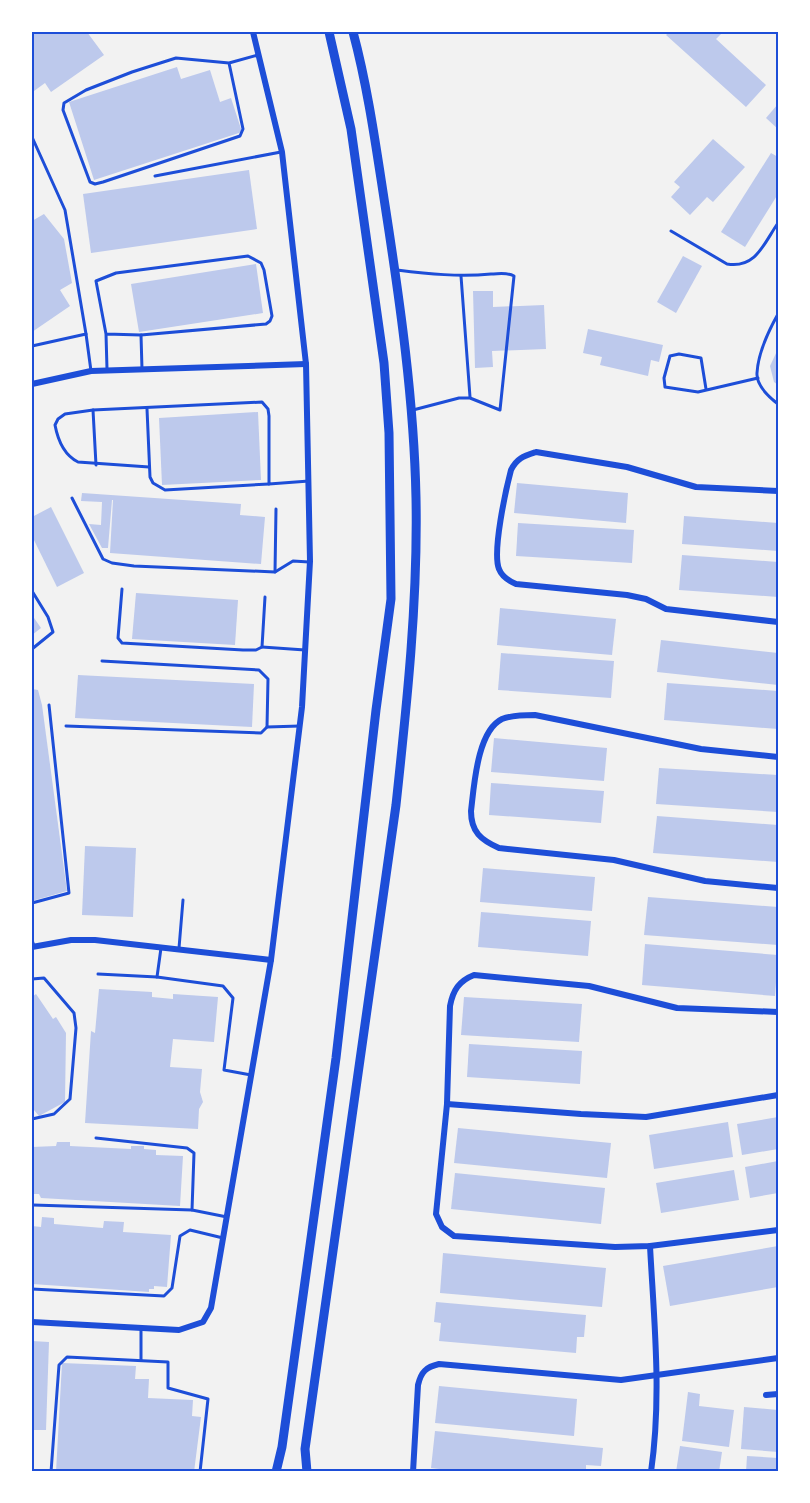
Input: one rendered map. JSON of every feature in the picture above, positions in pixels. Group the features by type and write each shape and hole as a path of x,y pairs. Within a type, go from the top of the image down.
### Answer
{"main road":[{"path":"276,1472 282,1447 336,1058 374,722 391,599 389,433 384,363 351,129 329,32"},
{"path":"307,1472 305,1449 396,805 407,706 413,598 416,499 412,410 395,270 372,123 353,32"}],"street":[{"path":"32,1322 179,1330 203,1322 211,1308 271,960 300,726 310,562 309,481 306,364 282,152 254,32"},
{"path":"32,384 91,371 306,364"},
{"path":"778,491 696,487 627,467 536,453 522,456 512,470 501,525 497,561 499,572 516,584 627,595 646,599 666,609 778,622"},
{"path":"778,757 701,749 535,715 502,719 489,731 483,742 476,774 471,820 475,833 483,841 499,848 614,860 705,881 778,888"},
{"path":"32,945 71,940 161,946 271,960"},
{"path":"778,1012 676,1008 589,986 474,975 460,982 454,991 450,1006 447,1104 436,1208 439,1222 446,1232 454,1236 615,1247 650,1246 778,1230"},
{"path":"447,1104 646,1117 778,1095"},
{"path":"650,1246 657,1374 655,1441 651,1472"},
{"path":"413,1472 420,1375 426,1369 439,1364 621,1380 778,1358"},
{"path":"766,1395 778,1394"}],"lane":[{"path":"229,63 243,129 240,136 103,182 95,184 90,182 63,110 64,103 86,90 122,75 176,58 229,63 260,55"},
{"path":"32,136 65,210 91,371"},
{"path":"155,176 282,152"},
{"path":"671,231 727,264 736,265 747,263 755,257 778,223"},
{"path":"106,334 141,335 266,324 272,316 261,262 248,256 108,275 96,281 106,334 108,370"},
{"path":"395,270 461,276 511,274 514,276 500,410 470,398 459,398 412,410"},
{"path":"461,276 470,398"},
{"path":"778,314 757,372 760,384 778,404"},
{"path":"32,346 86,334"},
{"path":"141,335 142,369"},
{"path":"706,389 701,358 678,354 670,356 663,378 665,387 698,392 758,378"},
{"path":"149,467 96,465 69,458 57,435 55,425 58,419 65,414 93,410 262,402 268,409 269,416 269,484"},
{"path":"147,409 149,467 153,483 165,490 309,481"},
{"path":"93,410 96,465"},
{"path":"72,498 103,560 112,563 275,572 293,561 310,562"},
{"path":"275,572 276,509"},
{"path":"122,588 118,638 122,642 243,650 256,650 262,647 305,650"},
{"path":"32,591 48,617 53,632 32,649"},
{"path":"262,647 265,597"},
{"path":"102,661 259,670 268,679 267,727"},
{"path":"32,903 69,894 49,705"},
{"path":"66,726 261,733 267,727 300,726"},
{"path":"178,948 183,900"},
{"path":"157,977 161,946"},
{"path":"98,974 157,977 223,986 233,998 225,1070 251,1075"},
{"path":"32,979 44,978 74,1013 76,1028 70,1099 54,1114 32,1119"},
{"path":"96,1138 187,1148 194,1153 192,1210"},
{"path":"33,1205 192,1210 226,1217"},
{"path":"32,1289 164,1296 172,1288 180,1236 190,1230 223,1238"},
{"path":"141,1329 141,1360"},
{"path":"51,1472 59,1365 67,1357 168,1362 168,1388 207,1399 200,1472"}],"building":[{"path":"32,32 87,32 104,55 51,92 45,83 34,91 32,87"},
{"path":"669,32 723,32 716,39 766,85 746,107 666,35"},
{"path":"177,67 181,79 210,70 220,102 231,98 242,132 94,180 69,102"},
{"path":"778,104 778,129 766,118"},
{"path":"713,139 745,167 713,202 707,197 690,215 671,197 680,187 674,182"},
{"path":"771,153 778,157 778,194 745,247 721,232"},
{"path":"249,170 257,229 91,253 83,194"},
{"path":"44,214 64,239 72,283 60,290 70,306 32,332 32,221"},
{"path":"683,256 702,266 676,313 657,302"},
{"path":"256,264 263,313 139,332 131,284"},
{"path":"473,291 493,291 493,307 544,305 546,349 492,351 493,367 475,368"},
{"path":"588,329 663,345 659,362 651,360 648,376 600,365 602,357 583,353"},
{"path":"778,349 778,385 774,382 770,366"},
{"path":"258,412 261,480 162,485 159,418"},
{"path":"517,483 628,493 626,523 514,513"},
{"path":"82,493 241,504 240,515 265,517 261,564 110,553 113,500 108,548 102,548 89,524 101,525 102,502 81,501"},
{"path":"51,507 84,573 57,587 32,536 32,517"},
{"path":"684,516 778,523 778,551 682,544"},
{"path":"518,523 634,530 632,563 516,556"},
{"path":"682,555 778,562 778,597 679,590"},
{"path":"136,593 238,600 235,645 132,639"},
{"path":"500,608 616,619 612,655 497,645"},
{"path":"32,615 41,628 32,635"},
{"path":"661,640 778,653 778,685 657,672"},
{"path":"501,653 614,661 611,698 498,690"},
{"path":"78,675 254,684 252,727 75,718"},
{"path":"667,683 778,691 778,729 664,720"},
{"path":"32,689 38,690 42,705 67,891 32,901"},
{"path":"494,738 607,748 604,781 491,772"},
{"path":"659,768 778,775 778,812 656,804"},
{"path":"491,783 604,791 601,823 489,815"},
{"path":"657,816 778,825 778,862 653,853"},
{"path":"85,846 136,848 133,917 82,915"},
{"path":"483,868 595,877 592,911 480,902"},
{"path":"648,897 778,907 778,945 644,935"},
{"path":"481,912 591,921 588,956 478,947"},
{"path":"645,944 778,955 775,996 642,985"},
{"path":"99,989 152,992 152,997 173,999 173,994 218,997 214,1042 173,1039 170,1067 202,1069 200,1092 203,1102 199,1109 198,1129 85,1123 91,1031 95,1033"},
{"path":"36,994 53,1019 56,1017 66,1033 65,1102 39,1116 34,1110 32,1111 32,997"},
{"path":"464,997 582,1004 579,1042 461,1035"},
{"path":"469,1044 582,1051 580,1084 467,1077"},
{"path":"778,1117 778,1149 742,1155 737,1124"},
{"path":"728,1122 733,1157 654,1169 649,1135"},
{"path":"458,1128 611,1143 607,1178 454,1163"},
{"path":"57,1142 70,1142 70,1146 131,1149 131,1146 144,1146 144,1149 156,1150 156,1155 183,1156 180,1206 41,1198 39,1194 32,1194 32,1147 56,1146"},
{"path":"778,1161 778,1193 750,1198 745,1167"},
{"path":"734,1170 739,1200 661,1213 656,1183"},
{"path":"455,1173 605,1188 601,1224 451,1209"},
{"path":"42,1217 54,1218 54,1224 103,1228 104,1221 124,1222 123,1232 171,1235 167,1287 154,1286 154,1289 149,1289 149,1292 32,1284 32,1226 41,1227"},
{"path":"778,1246 778,1287 670,1306 663,1266"},
{"path":"443,1253 606,1268 602,1307 440,1293"},
{"path":"436,1302 586,1315 584,1337 577,1337 576,1353 439,1341 441,1323 434,1322"},
{"path":"32,1341 49,1342 46,1430 32,1430"},
{"path":"62,1363 136,1366 135,1379 149,1379 148,1398 193,1400 192,1416 201,1417 194,1472 56,1472"},
{"path":"439,1386 577,1399 574,1436 435,1423"},
{"path":"688,1392 700,1394 699,1406 734,1410 729,1447 682,1441"},
{"path":"744,1407 778,1410 778,1452 741,1449"},
{"path":"435,1431 603,1448 601,1466 586,1465 586,1472 463,1472 431,1468"},
{"path":"680,1446 722,1452 719,1472 676,1472"},
{"path":"747,1456 778,1458 778,1472 746,1472"}]}
